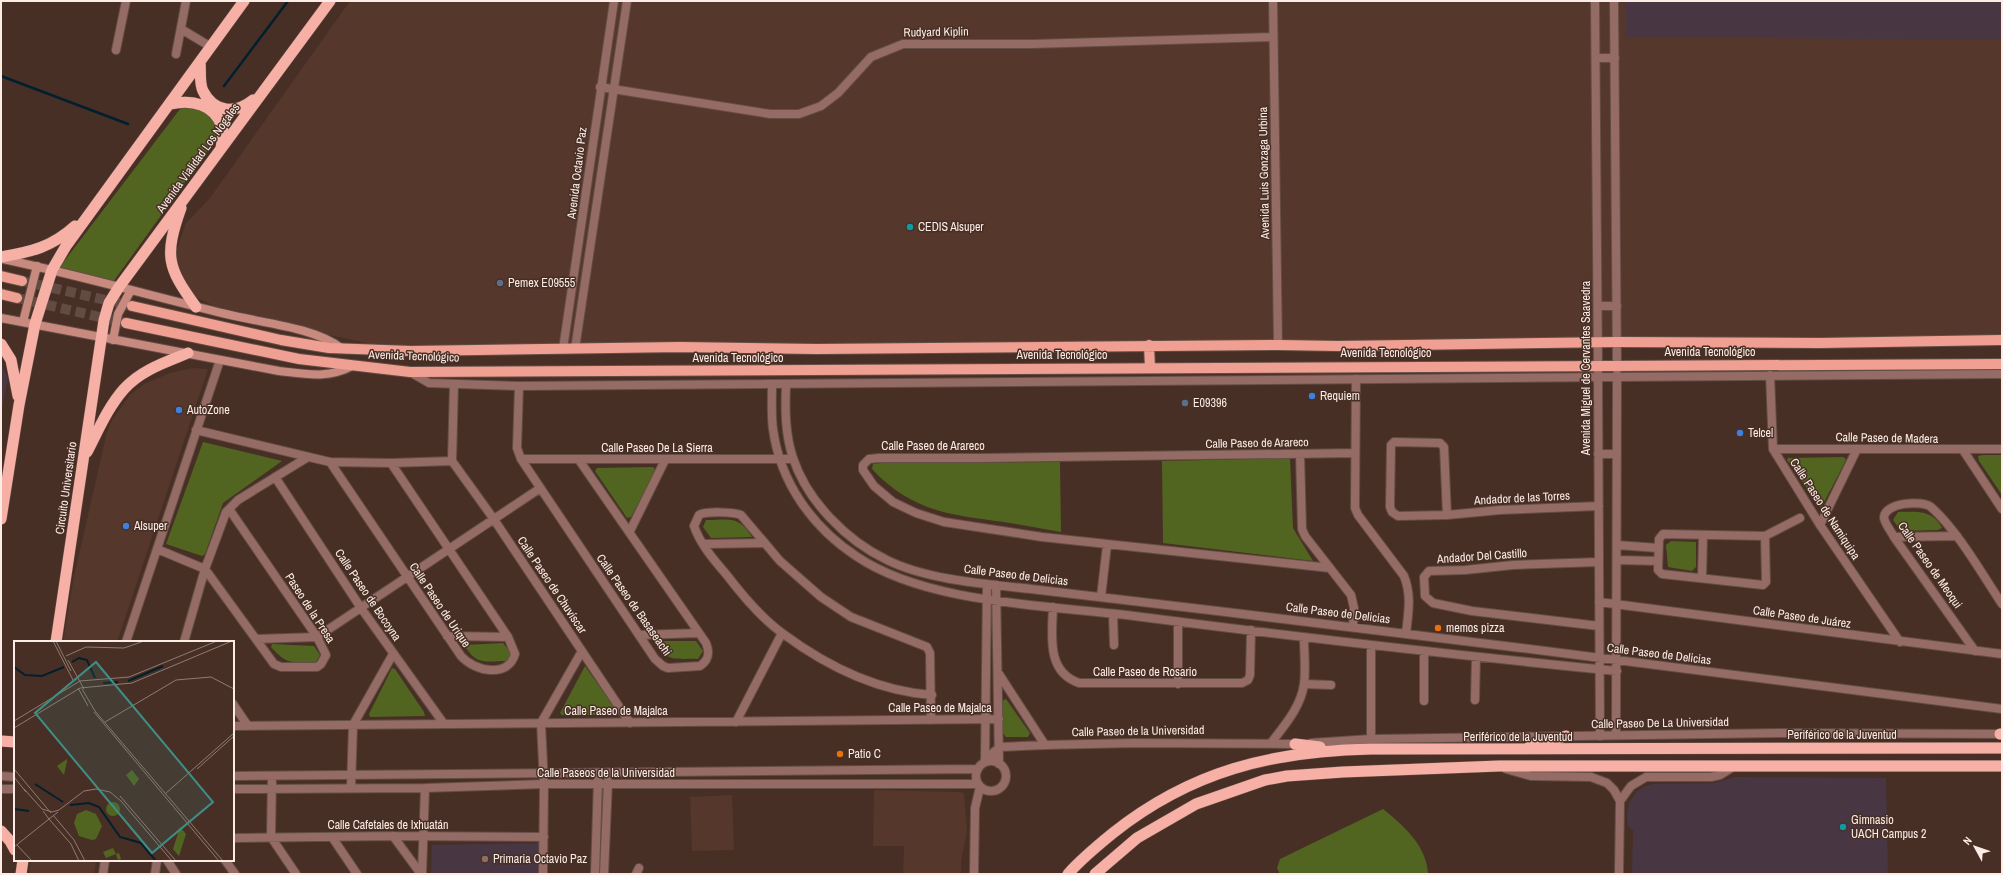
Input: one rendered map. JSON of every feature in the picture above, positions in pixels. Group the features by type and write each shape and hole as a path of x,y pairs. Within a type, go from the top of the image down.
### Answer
{"highway":[{"name":"Avenida Vialidad Los Nogales","path":"101,338 106,313 119,287 330,1"},
{"path":"1,519 19,405 35,324 52,270 94,207 171,104 242,3"},
{"path":"200,62 203,91 210,100 221,108 232,110 241,109 260,94"},
{"path":"171,104 192,101 200,103 212,112 222,127 221,149"},
{"path":"184,199 174,232 171,260 179,282 196,307"},
{"path":"1,258 29,253 47,246 64,236 94,207"},
{"name":"Circuito Universitario","path":"56,641 101,338"},
{"path":"1,344 10,360 19,405"},
{"path":"83,460 113,403 125,388 139,376 157,366 188,353"},
{"path":"1512,750 1566,736"},
{"path":"1,740 14,742"},
{"path":"1295,744 1342,750"},
{"name":"Periférico de la Juventud","path":"1068,874 1099,844 1130,820 1166,797 1186,787 1242,766 1287,755 1342,750 2002,748"},
{"path":"1095,874 1137,838 1196,804 1265,780 1307,773 1499,766 2002,766"},
{"path":"1,831 14,848"},
{"path":"18,861 21,874"},
{"path":"21,874 23,861"}],"main road":[{"path":"1,258 196,307 324,337 342,348"},
{"path":"22,322 37,266"},
{"path":"1,276 22,282"},
{"path":"112,340 118,314 131,290"},
{"path":"1,294 17,298"},
{"name":"Avenida Tecnológico","path":"132,306 281,340 329,348 411,352 563,348 817,348 1149,345 1338,346 1597,342 1820,343 2002,340"},
{"path":"1,318 279,371 322,375 341,372 352,366"},
{"name":"Avenida Tecnológico","path":"126,323 259,352 352,366 410,372 1598,366 1617,371 2002,364"},
{"path":"1149,345 1150,368"}],"street":[{"path":"116,50 126,1"},
{"path":"176,54 186,1"},
{"name":"Avenida Octavio Paz","path":"563,348 580,242 600,87 614,1"},
{"name":"Avenida Octavio Paz","path":"575,348 627,1"},
{"name":"Avenida Luis Gonzaga Urbina","path":"1273,1 1278,345"},
{"name":"Avenida Miguel de Cervantes Saavedra","path":"1596,1 1600,736"},
{"path":"1614,1 1617,306 1616,735"},
{"path":"181,29 211,47"},
{"name":"Rudyard Kiplin","path":"600,87 770,114 799,114 821,106 834,96 871,57 903,44 1032,44 1273,37"},
{"path":"1596,58 1614,58"},
{"path":"1598,306 1617,306"},
{"path":"126,641 220,360"},
{"path":"410,372 429,383 519,386 786,385 1598,377 1617,371 1770,375 2002,374"},
{"name":"Calle Paseo de Namiquipa","path":"1770,375 1773,449 1820,525 1900,642"},
{"path":"1356,379 1355,508 1358,515 1404,576 1410,596 1406,634"},
{"path":"196,430 330,462 391,463 452,461 454,384"},
{"name":"Calle Paseo de Delicias","path":"772,385 773,428 780,460 792,488 816,522 828,535 857,557 880,571 918,586 986,599 1251,630 1304,638 1616,671"},
{"name":"Calle Paseo de Delicias","path":"786,385 787,432 793,459 806,484 828,515 850,537 866,549 904,568 925,574 987,584 1353,627 2002,709"},
{"name":"Calle Paseo de Basaseachi","path":"519,386 517,448 521,459 539,489 660,664 668,668 700,666 707,659 709,650 630,532 579,460"},
{"name":"Andador de las Torres","path":"1447,515 1444,447 1440,443 1394,442 1391,453 1390,507 1392,512 1401,517 1447,515 1500,510 1599,506"},
{"name":"Calle Paseo de Madera","path":"1773,449 2002,449"},
{"path":"1820,525 1857,449"},
{"path":"1962,450 2002,509"},
{"name":"Calle Paseo de Arareco","path":"1330,568 1042,537 944,522 893,502 874,486 863,470 863,463 869,459 879,458 1355,453"},
{"path":"1300,454 1302,529 1305,536 1351,595 1354,608 1353,627"},
{"path":"1598,454 1617,454"},
{"path":"187,640 205,569 228,509 238,500 308,457"},
{"name":"Calle Paseo De La Sierra","path":"521,459 793,459"},
{"path":"630,532 666,460"},
{"name":"Calle Paseo de Chuvíscar","path":"452,461 493,518 630,723"},
{"name":"Calle Paseo de Urique","path":"330,462 447,636 468,664 478,668 491,669 502,669 508,666 514,658 515,651 508,637 391,463"},
{"name":"Calle Paseo de Bocoyna","path":"275,477 361,608 444,724"},
{"path":"256,639 317,637 493,518 539,489"},
{"name":"Calle Paseo de Meoqui","path":"1975,651 1894,537 1885,520 1885,513 1887,510 1893,505 1922,503 1933,509 1957,536 2002,604"},
{"name":"Paseo de la Presa","path":"205,569 274,664 281,667 317,667 321,664 326,655 317,637 228,509"},
{"path":"931,720 932,695 930,653 927,647 851,616 821,597 797,578 780,561 741,515 736,513 704,513 696,519 694,526 704,544 742,594 782,633 815,655 846,672 880,685 919,694 932,695"},
{"path":"1766,536 1766,582 1763,585 1662,574 1659,572 1658,548 1660,536 1663,534 1766,536 1800,518"},
{"path":"1702,578 1703,535"},
{"path":"1894,537 1957,536"},
{"path":"704,544 765,543"},
{"path":"1101,597 1107,544"},
{"path":"1617,545 1658,548"},
{"path":"157,549 205,569"},
{"path":"1617,560 1658,561"},
{"name":"Andador Del Castillo","path":"1599,562 1513,564 1465,570 1429,571 1424,577 1426,596 1433,603 1472,611 1599,626"},
{"path":"985,761 987,584"},
{"path":"996,585 1000,747 999,764"},
{"name":"Calle Paseo de Juárez","path":"1599,602 2002,654"},
{"name":"Calle Paseo de Rosario","path":"1053,607 1051,648 1054,660 1070,680 1079,683 1178,684 1246,682 1248,680 1250,670 1251,630"},
{"path":"1113,614 1114,645"},
{"path":"1178,622 1178,684"},
{"path":"640,635 699,633"},
{"path":"736,722 782,633"},
{"path":"447,636 508,637"},
{"path":"1271,743 1294,711 1304,684 1304,638"},
{"path":"1371,646 1371,739"},
{"path":"543,874 544,773 541,723 582,651"},
{"path":"1424,651 1424,701"},
{"path":"351,788 353,725 393,654"},
{"path":"1475,700 1476,657"},
{"path":"998,674 1045,745"},
{"path":"1304,684 1331,685"},
{"path":"234,705 248,726"},
{"name":"Calle Paseo de Majalca","path":"234,726 999,719"},
{"name":"Calle Paseo De La Universidad","path":"1295,744 1371,739 1616,735 1786,733 2001,734"},
{"name":"Calle Paseo de la Universidad","path":"1000,747 1045,745 1295,744"},
{"path":"974,874 975,808 979,786 976,777 978,769 1000,747"},
{"path":"979,786 989,791 998,789 1005,781 1005,772 999,764 985,761"},
{"path":"1499,766 1531,776 1599,779 1610,786 1620,801 1619,874"},
{"path":"1620,801 1631,786 1646,777 1711,777 1733,767"},
{"name":"Calle Paseos de la Universidad","path":"234,776 544,773 608,774 978,769"},
{"path":"916,770 916,783"},
{"path":"760,771 760,783"},
{"path":"595,874 598,773"},
{"path":"604,874 608,774"},
{"path":"1,776 14,777"},
{"path":"272,776 271,837 296,874"},
{"name":"Calle Paseos de la Universidad","path":"234,789 425,788 544,784 760,783 916,783 979,786"},
{"path":"421,874 425,788"},
{"path":"1,789 14,789"},
{"path":"393,836 421,874"},
{"name":"Calle Cafetales de Ixhuatán","path":"234,838 393,836 544,837"},
{"path":"332,837 358,874"},
{"path":"103,874 105,861"},
{"path":"155,874 157,861"},
{"path":"168,861 176,874"},
{"path":"226,861 235,874"}],"shaded area":[{"path":"350,1 2002,1 2002,337 1149,344 376,345 229,313 189,294 173,260 186,223 210,198"},
{"path":"1625,1 2002,1 2002,40 1625,37"},
{"path":"1,364 8,378 1,414"},
{"path":"192,368 208,369 117,641 63,641 74,576 107,432 112,420 130,395 144,384 170,373"},
{"path":"1734,777 1886,778 1888,874 1632,874 1633,830 1628,826 1627,816 1629,803 1637,791 1645,786 1654,784 1715,783"},
{"path":"874,790 964,793 967,831 961,862 961,874 903,874 904,846 873,846"},
{"path":"732,795 734,850 692,851 690,797"},
{"name":"Primaria Octavio Paz","path":"540,843 539,874 431,874 432,845"},
{"path":"31,861 96,861 94,874 29,874"}],"green space":[{"path":"191,105 212,116 215,120 217,138 113,282 59,268 180,109"},
{"path":"203,442 282,461 223,503 205,554 202,556 166,544"},
{"path":"2002,455 2002,495 1979,461 1978,456"},
{"path":"1843,457 1846,459 1844,464 1821,508 1787,460 1788,458"},
{"path":"1290,458 1293,528 1313,561 1163,543 1162,461"},
{"path":"1060,462 1061,532 966,517 932,509 901,494 872,469 873,464 881,463"},
{"path":"653,467 656,471 631,517 627,518 595,471 597,468"},
{"path":"1898,512 1923,513 1933,517 1942,528 1938,530 1901,531 1893,520"},
{"path":"706,520 733,520 742,525 752,537 711,538 703,527"},
{"path":"1671,541 1696,542 1696,567 1692,571 1668,567 1666,545"},
{"path":"696,641 703,651 698,659 673,658 663,653 654,642"},
{"path":"503,643 512,654 508,661 482,661 473,656 464,645"},
{"path":"272,644 314,646 320,655 316,662 291,662 277,653 271,647"},
{"path":"585,666 617,711 615,715 562,715 560,713"},
{"path":"392,668 395,669 424,712 425,716 370,717 369,714"},
{"path":"1006,699 1030,733 1028,737 1006,737 1003,733 1002,701"},
{"path":"1383,809 1406,829 1419,845 1427,864 1428,874 1280,874 1277,868 1280,859"}],"waterway":[{"path":"224,86 288,1"},
{"path":"1,76 128,124"}],"tunnel":[{"path":"22,281 132,306"},
{"path":"17,298 126,323"}],"place":[{"name":"CEDIS Alsuper","path":"910,227"},
{"name":"Pemex E09555","path":"500,283"},
{"name":"Requiem","path":"1312,396"},
{"name":"E09396","path":"1185,403"},
{"name":"AutoZone","path":"179,410"},
{"name":"Telcel","path":"1740,433"},
{"name":"Alsuper","path":"126,526"},
{"name":"memos pizza","path":"1438,628"},
{"name":"Patio C","path":"840,754"},
{"name":"Gimnasio UACH Campus 2","path":"1843,827"},
{"name":"Primaria Octavio Paz","path":"485,859"}]}
